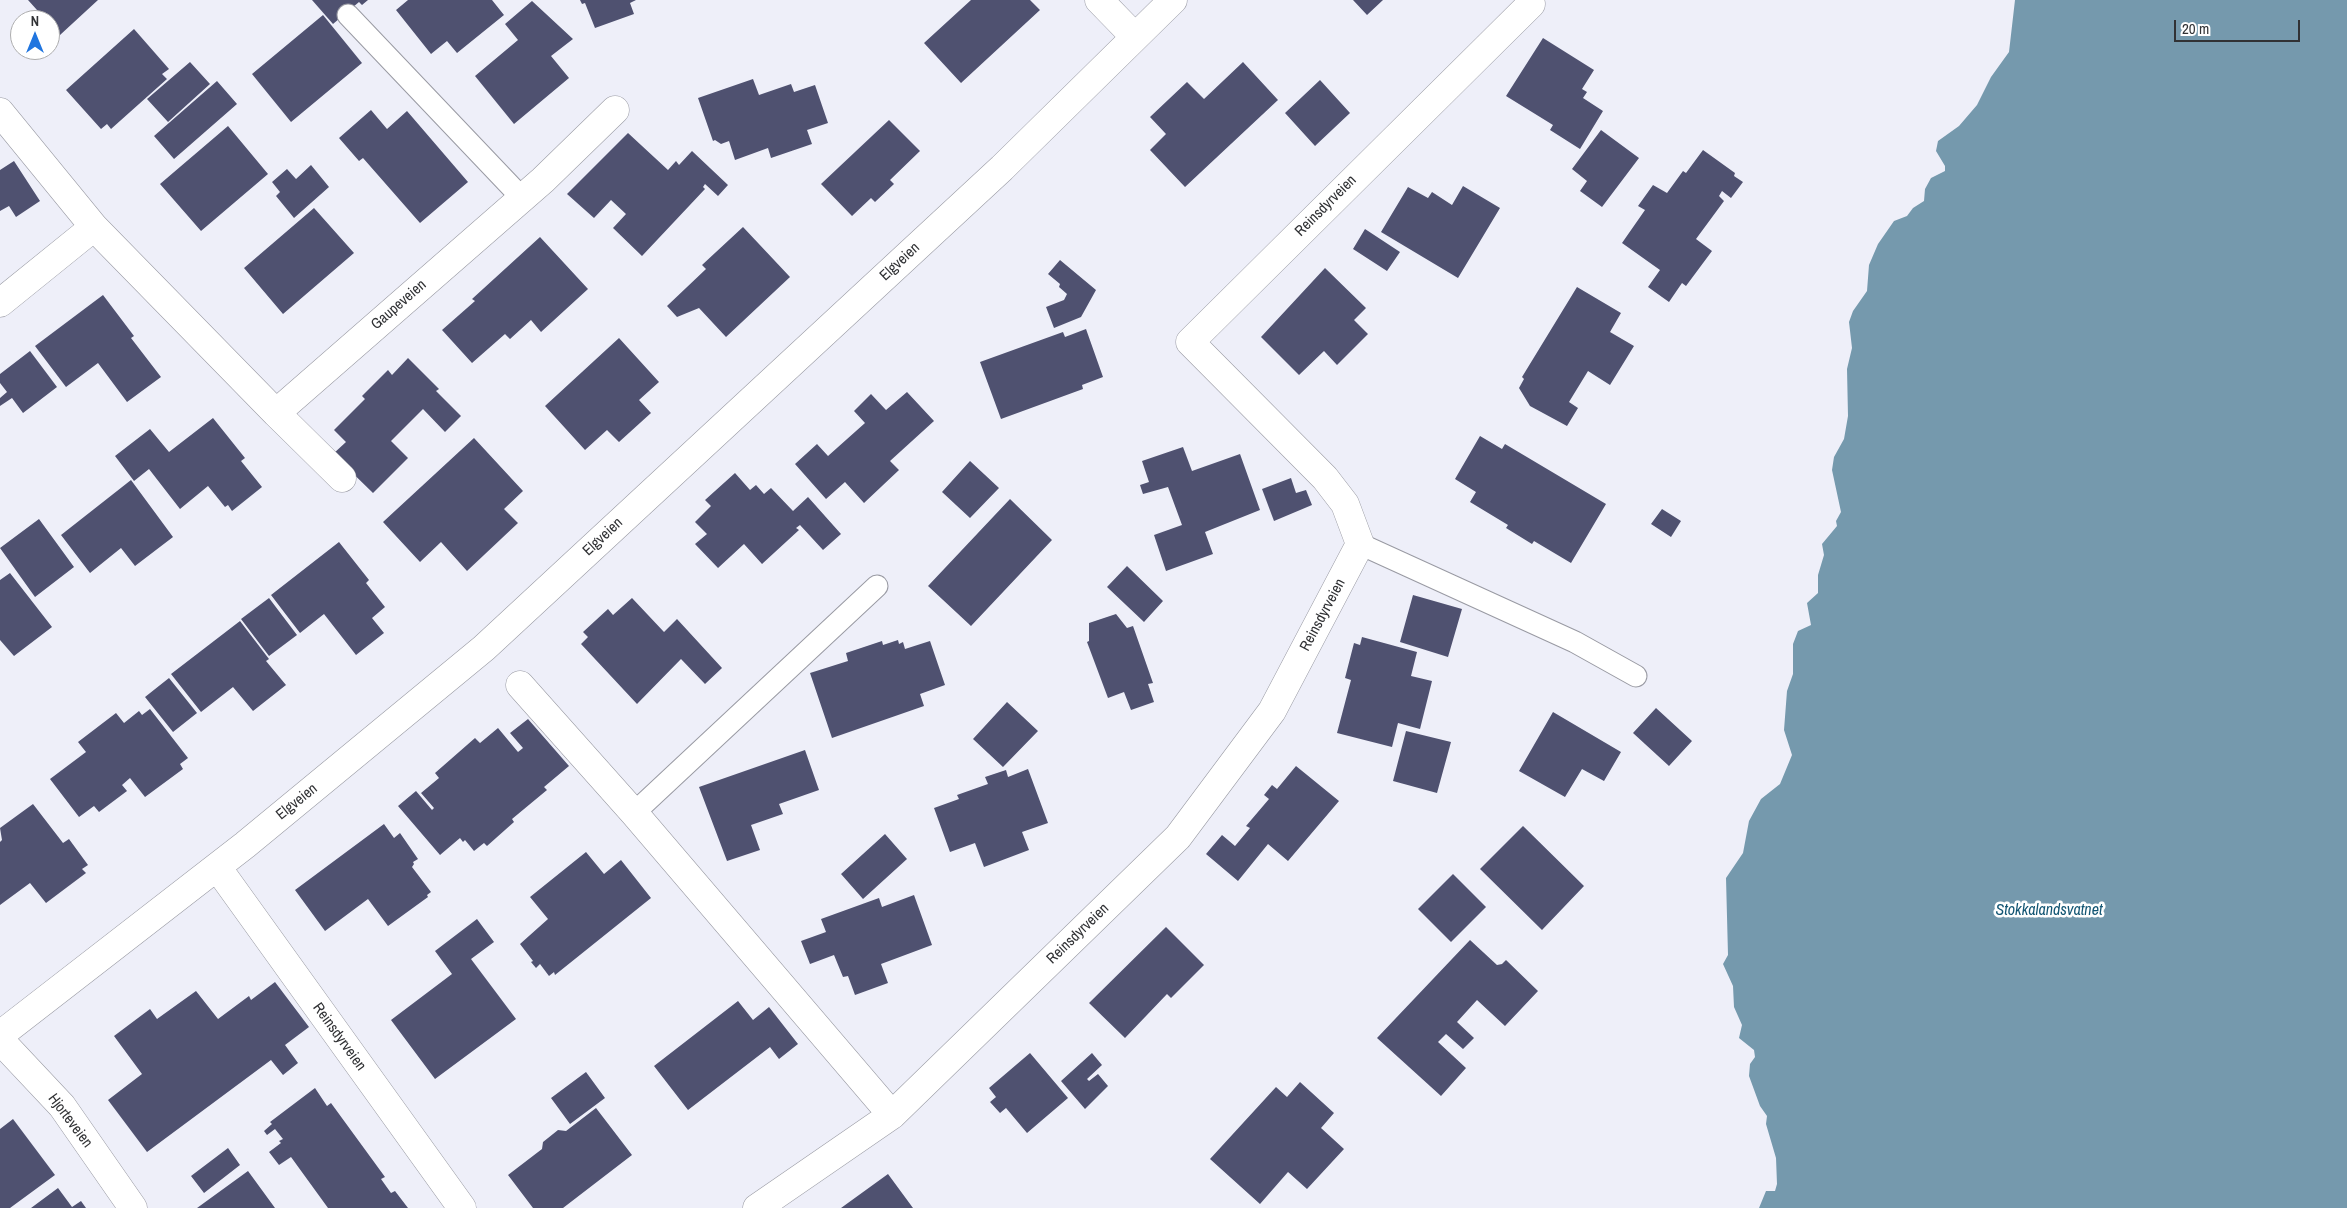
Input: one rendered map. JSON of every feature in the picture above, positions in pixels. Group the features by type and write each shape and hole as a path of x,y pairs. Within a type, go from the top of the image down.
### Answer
{"street":[{"path":"1099,0 1134,36"},
{"name":"Elgveien","path":"0,1035 217,866 484,648 994,175 1134,36 1173,0"},
{"name":"Reinsdyrveien","path":"757,1208 892,1114 1178,837 1272,712 1360,544 1346,504 1325,478 1190,342 1532,4"},
{"name":"Gaupeveien","path":"276,413 522,198 615,110"},
{"path":"0,112 94,227 342,478"},
{"path":"0,303 94,227"},
{"path":"520,685 634,813 892,1114"},
{"name":"Reinsdyrveien","path":"217,866 462,1208"},
{"name":"Hjorteveien","path":"0,1040 62,1106 133,1208"}],"lane":[{"path":"348,14 522,198"},
{"path":"1360,544 1575,642 1636,676"},
{"path":"634,813 877,586"}],"water":[{"name":"Stokkalandsvatnet","path":"2015,0 2347,0 2347,1208 1759,1208 1766,1191 1775,1191 1777,1184 1776,1158 1766,1124 1767,1116 1760,1106 1749,1076 1750,1064 1755,1057 1754,1050 1739,1038 1742,1025 1734,1007 1733,986 1723,964 1728,955 1726,878 1743,853 1749,821 1761,799 1780,784 1792,755 1784,730 1787,691 1793,674 1793,644 1798,631 1811,625 1807,603 1818,593 1818,575 1824,555 1822,544 1837,526 1836,521 1841,512 1832,470 1834,457 1844,439 1848,416 1847,369 1852,348 1849,322 1853,311 1867,291 1869,265 1878,244 1894,221 1907,216 1913,208 1924,201 1925,189 1931,178 1945,171 1945,166 1936,151 1938,141 1959,126 1977,105 1991,77 2009,52"}],"building":[{"path":"28,0 98,0 60,35 60,10 37,10"},
{"path":"312,0 368,0 362,5 359,2 333,24"},
{"path":"408,0 492,0 504,15 457,53 447,41 431,54 396,10"},
{"path":"580,0 636,0 630,3 634,14 595,28 585,3 582,4"},
{"path":"971,0 1030,0 1040,10 961,83 924,43"},
{"path":"1353,0 1383,0 1367,15"},
{"path":"532,1 573,39 551,56 569,78 514,124 475,76 518,40 505,24"},
{"path":"323,15 362,63 291,122 252,74"},
{"path":"134,29 169,69 162,74 167,79 111,129 107,124 101,129 66,90"},
{"path":"1543,38 1594,70 1582,89 1587,92 1583,98 1603,111 1580,149 1550,130 1553,125 1506,96"},
{"path":"190,62 210,84 168,122 147,99"},
{"path":"1243,62 1278,100 1185,187 1150,150 1166,134 1150,117 1187,82 1204,99"},
{"path":"753,79 759,95 791,84 794,92 815,85 828,123 807,130 812,144 771,158 768,148 735,160 729,141 721,144 715,140 713,141 698,98"},
{"path":"1320,80 1350,113 1315,146 1285,113"},
{"path":"217,81 237,104 174,159 154,136"},
{"path":"371,110 387,129 407,111 468,182 420,223 363,158 359,161 339,138"},
{"path":"889,120 920,151 890,180 894,184 875,202 871,198 852,216 821,184"},
{"path":"228,126 268,174 201,231 160,184"},
{"path":"1601,130 1639,158 1602,207 1580,191 1587,181 1572,169"},
{"path":"628,133 668,170 676,161 679,165 692,151 728,185 718,196 705,184 703,187 705,189 642,256 613,228 626,214 611,200 594,218 567,194"},
{"path":"1703,150 1735,173 1734,176 1743,182 1731,198 1722,191 1719,196 1724,201 1696,239 1712,251 1686,286 1682,283 1669,302 1648,287 1660,270 1622,243 1645,210 1638,206 1653,185 1667,193 1683,171 1686,173"},
{"path":"14,161 40,201 16,217 9,206 0,211 0,170"},
{"path":"311,165 329,187 294,218 276,196 280,192 272,182 287,169 296,179"},
{"path":"1463,186 1500,208 1458,278 1381,232 1408,187 1428,198 1432,192 1452,205"},
{"path":"314,208 354,253 283,314 244,268"},
{"path":"743,227 790,277 726,337 699,308 677,317 667,306 706,269 702,265"},
{"path":"1365,229 1400,252 1387,271 1353,249"},
{"path":"540,237 588,289 541,332 531,320 510,339 505,334 472,363 442,330 475,301 472,299"},
{"path":"1060,260 1096,290 1081,317 1054,328 1046,307 1064,300 1067,294 1059,287 1060,284 1048,274"},
{"path":"1325,268 1366,308 1354,320 1368,334 1337,365 1324,351 1299,375 1261,337"},
{"path":"1577,287 1621,313 1610,332 1634,346 1610,385 1588,371 1569,402 1578,408 1567,426 1530,406 1519,388 1524,379 1522,377"},
{"path":"103,295 134,336 131,338 161,377 127,402 98,363 66,387 35,346"},
{"path":"1086,329 1103,377 1082,385 1083,389 1001,419 980,362 1063,332 1065,337"},
{"path":"619,338 659,382 639,400 651,413 619,442 607,430 585,450 545,406"},
{"path":"30,351 57,387 23,413 12,398 0,406 0,398 7,392 0,383 0,374"},
{"path":"408,358 439,389 436,391 461,416 445,432 423,409 391,441 408,458 373,493 333,454 346,442 334,430 365,399 362,396 388,370 392,375"},
{"path":"907,392 934,421 890,461 899,470 864,503 845,482 826,499 795,464 817,444 828,456 865,423 854,411 871,394 886,410"},
{"path":"213,418 245,458 241,461 262,487 232,511 228,505 225,507 208,486 180,509 149,469 134,481 115,456 150,429 169,452"},
{"path":"1480,436 1502,449 1505,444 1606,504 1571,563 1534,541 1532,544 1506,528 1508,525 1470,502 1476,492 1455,479"},
{"path":"474,438 523,491 504,509 518,523 467,571 441,542 420,562 383,522"},
{"path":"1183,447 1192,471 1240,454 1260,510 1205,532 1213,554 1166,571 1154,535 1182,525 1168,487 1143,494 1140,485 1149,482 1142,461"},
{"path":"970,461 999,488 970,518 942,492"},
{"path":"735,473 750,490 756,485 764,494 771,488 793,511 808,497 841,534 823,550 800,525 796,528 799,530 762,564 744,544 718,568 695,544 707,534 695,522 711,506 705,500"},
{"path":"1291,478 1296,493 1306,490 1312,505 1274,521 1262,489"},
{"path":"131,480 173,537 135,566 121,548 90,573 61,535"},
{"path":"1010,499 1052,540 971,626 928,586"},
{"path":"1662,509 1681,521 1671,537 1651,524"},
{"path":"39,519 74,567 35,597 0,548"},
{"path":"339,542 369,580 366,583 385,607 372,618 384,633 356,655 324,614 300,633 271,595"},
{"path":"1127,566 1163,601 1144,622 1107,587"},
{"path":"10,573 52,627 14,656 0,640 0,580"},
{"path":"1413,595 1462,609 1448,657 1400,642"},
{"path":"269,598 297,635 269,656 241,619"},
{"path":"632,598 664,632 677,619 722,668 705,684 681,659 637,704 581,644 588,637 583,632 608,609 613,615"},
{"path":"1116,614 1127,628 1133,626 1153,683 1148,684 1154,702 1131,710 1124,692 1108,698 1087,642 1089,641 1089,623"},
{"path":"240,621 269,659 266,661 286,685 253,711 233,687 201,712 171,674"},
{"path":"1362,637 1417,652 1411,676 1432,681 1420,729 1398,723 1392,747 1337,733 1351,680 1345,678 1354,643 1360,645"},
{"path":"898,640 899,644 903,642 905,649 930,641 945,685 920,694 924,706 832,738 810,673 848,661 846,653 882,641 883,645"},
{"path":"169,678 197,713 173,732 145,697"},
{"path":"1007,702 1038,731 1003,767 973,739"},
{"path":"1656,708 1692,741 1669,766 1633,733"},
{"path":"150,709 188,758 180,764 183,769 145,797 130,778 122,785 127,791 99,812 94,806 79,817 50,779 86,752 78,742 116,713 124,723 139,711 142,715"},
{"path":"1553,712 1621,752 1604,781 1582,769 1565,797 1519,771"},
{"path":"528,719 569,766 544,787 547,790 512,819 514,822 487,846 484,843 474,851 465,840 463,842 460,838 440,855 398,806 416,791 432,810 434,808 421,793 439,778 435,773 475,738 480,743 498,728 518,752 523,748 510,733"},
{"path":"1406,731 1451,742 1437,793 1393,781"},
{"path":"805,750 819,790 779,804 783,814 751,825 760,850 727,861 699,787"},
{"path":"1296,766 1339,801 1288,861 1268,844 1238,881 1206,854 1222,835 1235,846 1250,828 1246,826 1269,799 1264,795 1272,785 1277,789"},
{"path":"1028,769 1048,823 1022,832 1029,850 984,867 975,843 950,852 934,808 959,799 957,795 988,784 985,777 1006,770 1008,777"},
{"path":"33,804 63,843 69,839 88,865 82,869 86,873 46,903 30,883 0,905 0,842 2,840 0,828"},
{"path":"384,824 394,838 400,833 418,859 413,862 412,867 431,892 427,895 428,897 388,926 368,899 325,931 295,890"},
{"path":"1523,826 1584,886 1542,930 1480,869"},
{"path":"885,834 907,859 863,899 841,874"},
{"path":"586,852 604,874 621,860 651,898 555,975 554,972 549,976 540,964 536,968 520,944 548,919 530,897"},
{"path":"1453,874 1486,907 1451,942 1418,909"},
{"path":"914,895 932,945 881,964 888,983 855,995 848,976 843,977 834,955 810,964 801,941 826,932 821,919 879,898 882,907"},
{"path":"477,919 494,942 471,959 516,1019 435,1079 391,1020 452,974 435,951"},
{"path":"1166,927 1204,965 1171,998 1167,994 1125,1038 1089,1003"},
{"path":"1470,940 1497,965 1502,964 1506,960 1538,991 1505,1026 1477,1000 1457,1022 1474,1038 1463,1049 1446,1034 1438,1042 1466,1068 1441,1096 1377,1038"},
{"path":"275,982 309,1027 285,1045 298,1063 283,1075 271,1060 147,1152 108,1100 142,1074 114,1036 150,1009 157,1019 196,991 218,1019 249,996 251,1000"},
{"path":"738,1001 753,1020 769,1007 798,1044 779,1059 770,1047 688,1110 654,1066"},
{"path":"1030,1053 1068,1098 1027,1133 1006,1108 1000,1113 990,1102 996,1097 989,1088"},
{"path":"1092,1053 1102,1065 1087,1079 1089,1081 1098,1074 1108,1086 1085,1109 1061,1081"},
{"path":"586,1072 605,1098 570,1124 551,1098"},
{"path":"1300,1082 1334,1113 1321,1128 1344,1149 1307,1189 1288,1172 1260,1204 1210,1159 1276,1087 1287,1097"},
{"path":"315,1088 327,1106 331,1103 385,1177 381,1179 391,1193 395,1191 408,1208 328,1208 291,1157 279,1165 269,1152 281,1143 279,1141 283,1139 275,1129 267,1135 264,1131 272,1124 270,1122"},
{"path":"596,1108 632,1155 563,1208 533,1208 508,1175 542,1149 543,1142 558,1130 566,1131"},
{"path":"13,1119 55,1175 10,1208 0,1208 0,1129"},
{"path":"228,1148 240,1165 204,1193 191,1176"},
{"path":"248,1171 275,1208 197,1208"},
{"path":"888,1174 913,1208 841,1208"},
{"path":"58,1188 72,1207 81,1201 86,1208 31,1208"}]}
